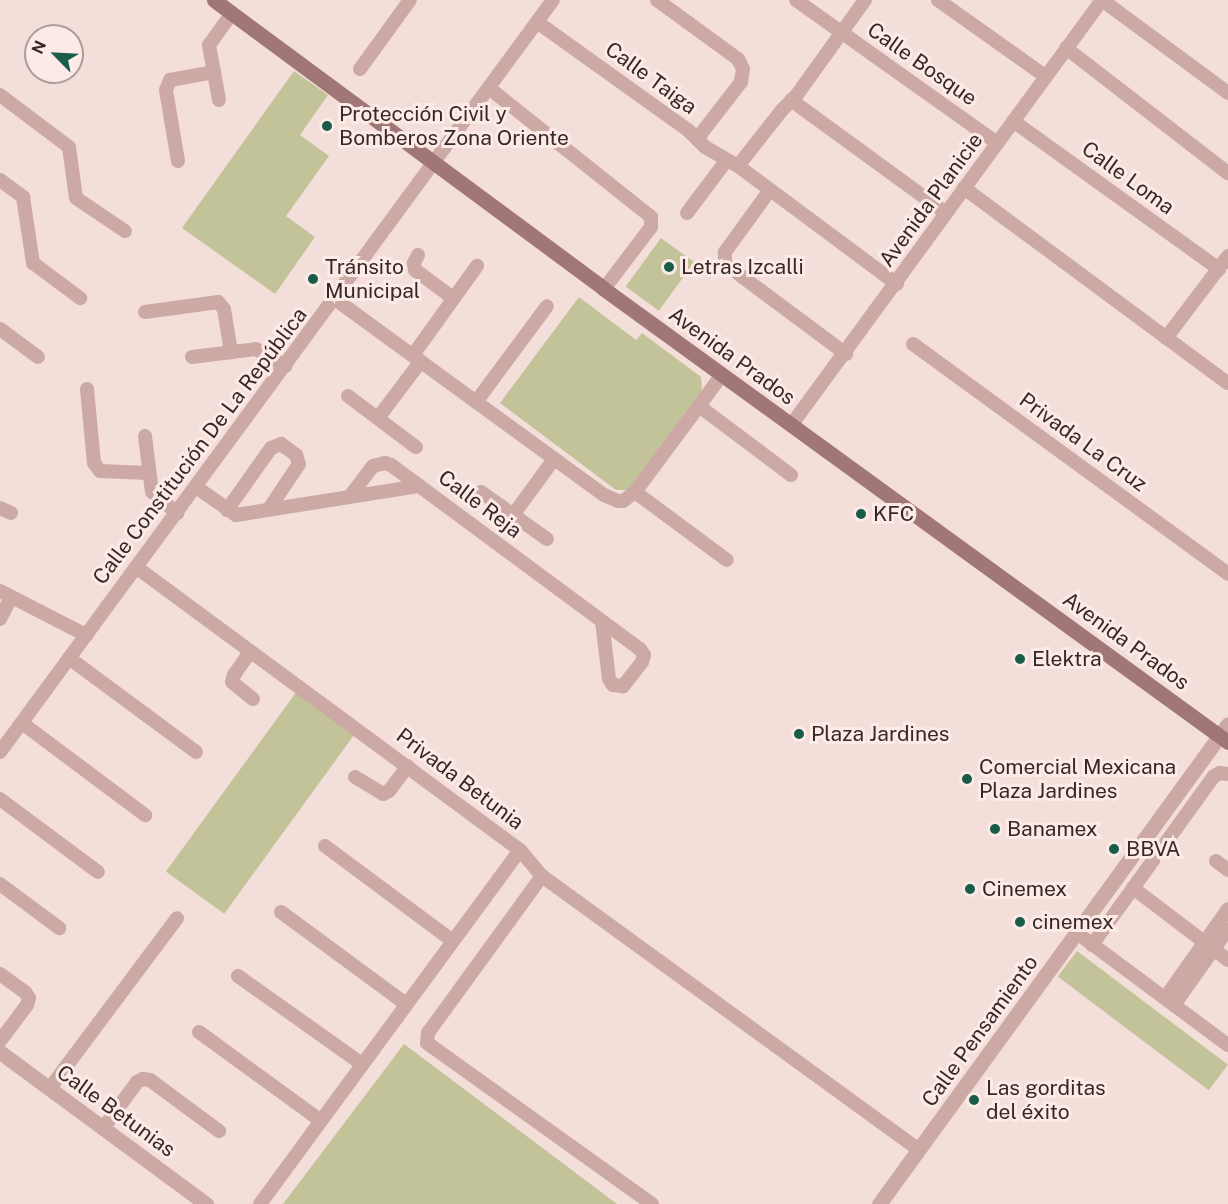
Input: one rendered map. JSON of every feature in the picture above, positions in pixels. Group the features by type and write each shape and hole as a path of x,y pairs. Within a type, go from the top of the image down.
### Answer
{"main road":[{"name":"Avenida Prados","path":"214,0 722,375 1225,734"}],"street":[{"path":"360,69 410,0"},
{"name":"Calle Constitución De La República","path":"0,752 553,0"},
{"name":"Calle Taiga","path":"537,22 697,139 741,82 742,64 657,0"},
{"path":"800,1 842,33 865,0"},
{"path":"938,0 1045,76"},
{"path":"1102,0 1228,93"},
{"name":"Avenida Planicie","path":"792,424 846,354 1102,0"},
{"path":"219,100 209,45 232,13"},
{"name":"Calle Bosque","path":"687,213 791,100 842,33 997,143"},
{"path":"1066,48 1228,173"},
{"path":"178,161 166,90 170,80 214,72"},
{"path":"489,88 651,217 651,227 604,289"},
{"path":"0,95 69,147 76,198 125,231"},
{"path":"791,100 946,213"},
{"name":"Calle Loma","path":"1013,121 1219,269"},
{"path":"697,139 897,284"},
{"path":"0,180 23,197 33,263 81,298"},
{"path":"964,188 1228,383"},
{"path":"770,190 724,252 723,260 728,267 846,354"},
{"path":"418,255 414,263 415,270 453,298"},
{"path":"1166,338 1228,256"},
{"path":"378,418 453,298 477,266"},
{"path":"335,298 554,459 613,499 623,501 635,492 722,375"},
{"path":"146,312 218,302 224,309 231,352"},
{"path":"476,402 547,306"},
{"path":"0,329 38,357"},
{"name":"Privada La Cruz","path":"913,345 1228,574"},
{"path":"192,357 260,349 285,366"},
{"path":"87,389 94,463 99,471 148,472"},
{"path":"348,396 416,447"},
{"path":"699,406 791,475"},
{"path":"145,436 148,472 154,495 177,513"},
{"path":"196,487 227,510 271,448 280,444 298,457 300,464 269,509"},
{"path":"513,515 554,459"},
{"path":"351,495 371,467 385,463 420,486"},
{"name":"Calle Reja","path":"227,510 236,515 351,495 420,486 640,649 644,655 642,662 628,682 620,687 613,685 609,679 602,621"},
{"path":"481,492 546,539"},
{"path":"635,492 727,560"},
{"name":"Privada Betunia","path":"136,567 520,850 260,1204"},
{"path":"0,619 6,594 86,635"},
{"path":"250,652 234,675 232,682 252,699"},
{"path":"69,658 196,752"},
{"path":"22,723 145,815"},
{"name":"Calle Pensamiento","path":"882,1203 1077,933 1225,734"},
{"path":"355,777 383,794 389,791 408,766"},
{"path":"1092,945 1214,776 1220,773 1228,774"},
{"path":"0,799 98,872"},
{"path":"325,846 453,941"},
{"path":"520,850 542,876 919,1150"},
{"path":"1216,861 1228,870"},
{"path":"542,876 428,1033 427,1043 652,1204"},
{"path":"0,884 59,928"},
{"path":"1133,888 1228,960"},
{"path":"1169,1002 1209,946 1228,909"},
{"path":"281,912 406,1004"},
{"path":"50,1088 177,918"},
{"path":"1209,946 1228,929"},
{"path":"1077,933 1228,1045"},
{"path":"0,974 25,992 29,998 27,1005 0,1041"},
{"path":"238,976 362,1064"},
{"path":"199,1032 321,1121"},
{"name":"Calle Betunias","path":"0,1052 206,1204"},
{"path":"104,1127 137,1082 143,1079 150,1080 219,1131"}],"green space":[{"path":"294,71 328,95 300,135 329,156 286,216 315,237 275,294 182,228"},
{"path":"661,238 694,262 659,311 626,287"},
{"path":"579,297 636,340 642,333 701,377 702,390 629,490 616,490 500,403"},
{"path":"297,691 355,733 224,914 166,871"},
{"path":"1077,951 1228,1065 1209,1090 1058,977"},
{"path":"404,1044 617,1204 283,1204"}],"place":[{"name":"Protección Civil y Bomberos Zona Oriente","path":"327,126"},
{"name":"Letras Izcalli","path":"669,267"},
{"name":"Tránsito Municipal","path":"313,279"},
{"name":"KFC","path":"861,514"},
{"name":"Elektra","path":"1020,659"},
{"name":"Plaza Jardines","path":"799,734"},
{"name":"Comercial Mexicana Plaza Jardines","path":"967,779"},
{"name":"Banamex","path":"995,829"},
{"name":"BBVA","path":"1114,849"},
{"name":"Cinemex","path":"970,889"},
{"name":"cinemex","path":"1020,922"},
{"name":"Las gorditas del éxito","path":"974,1100"}]}
